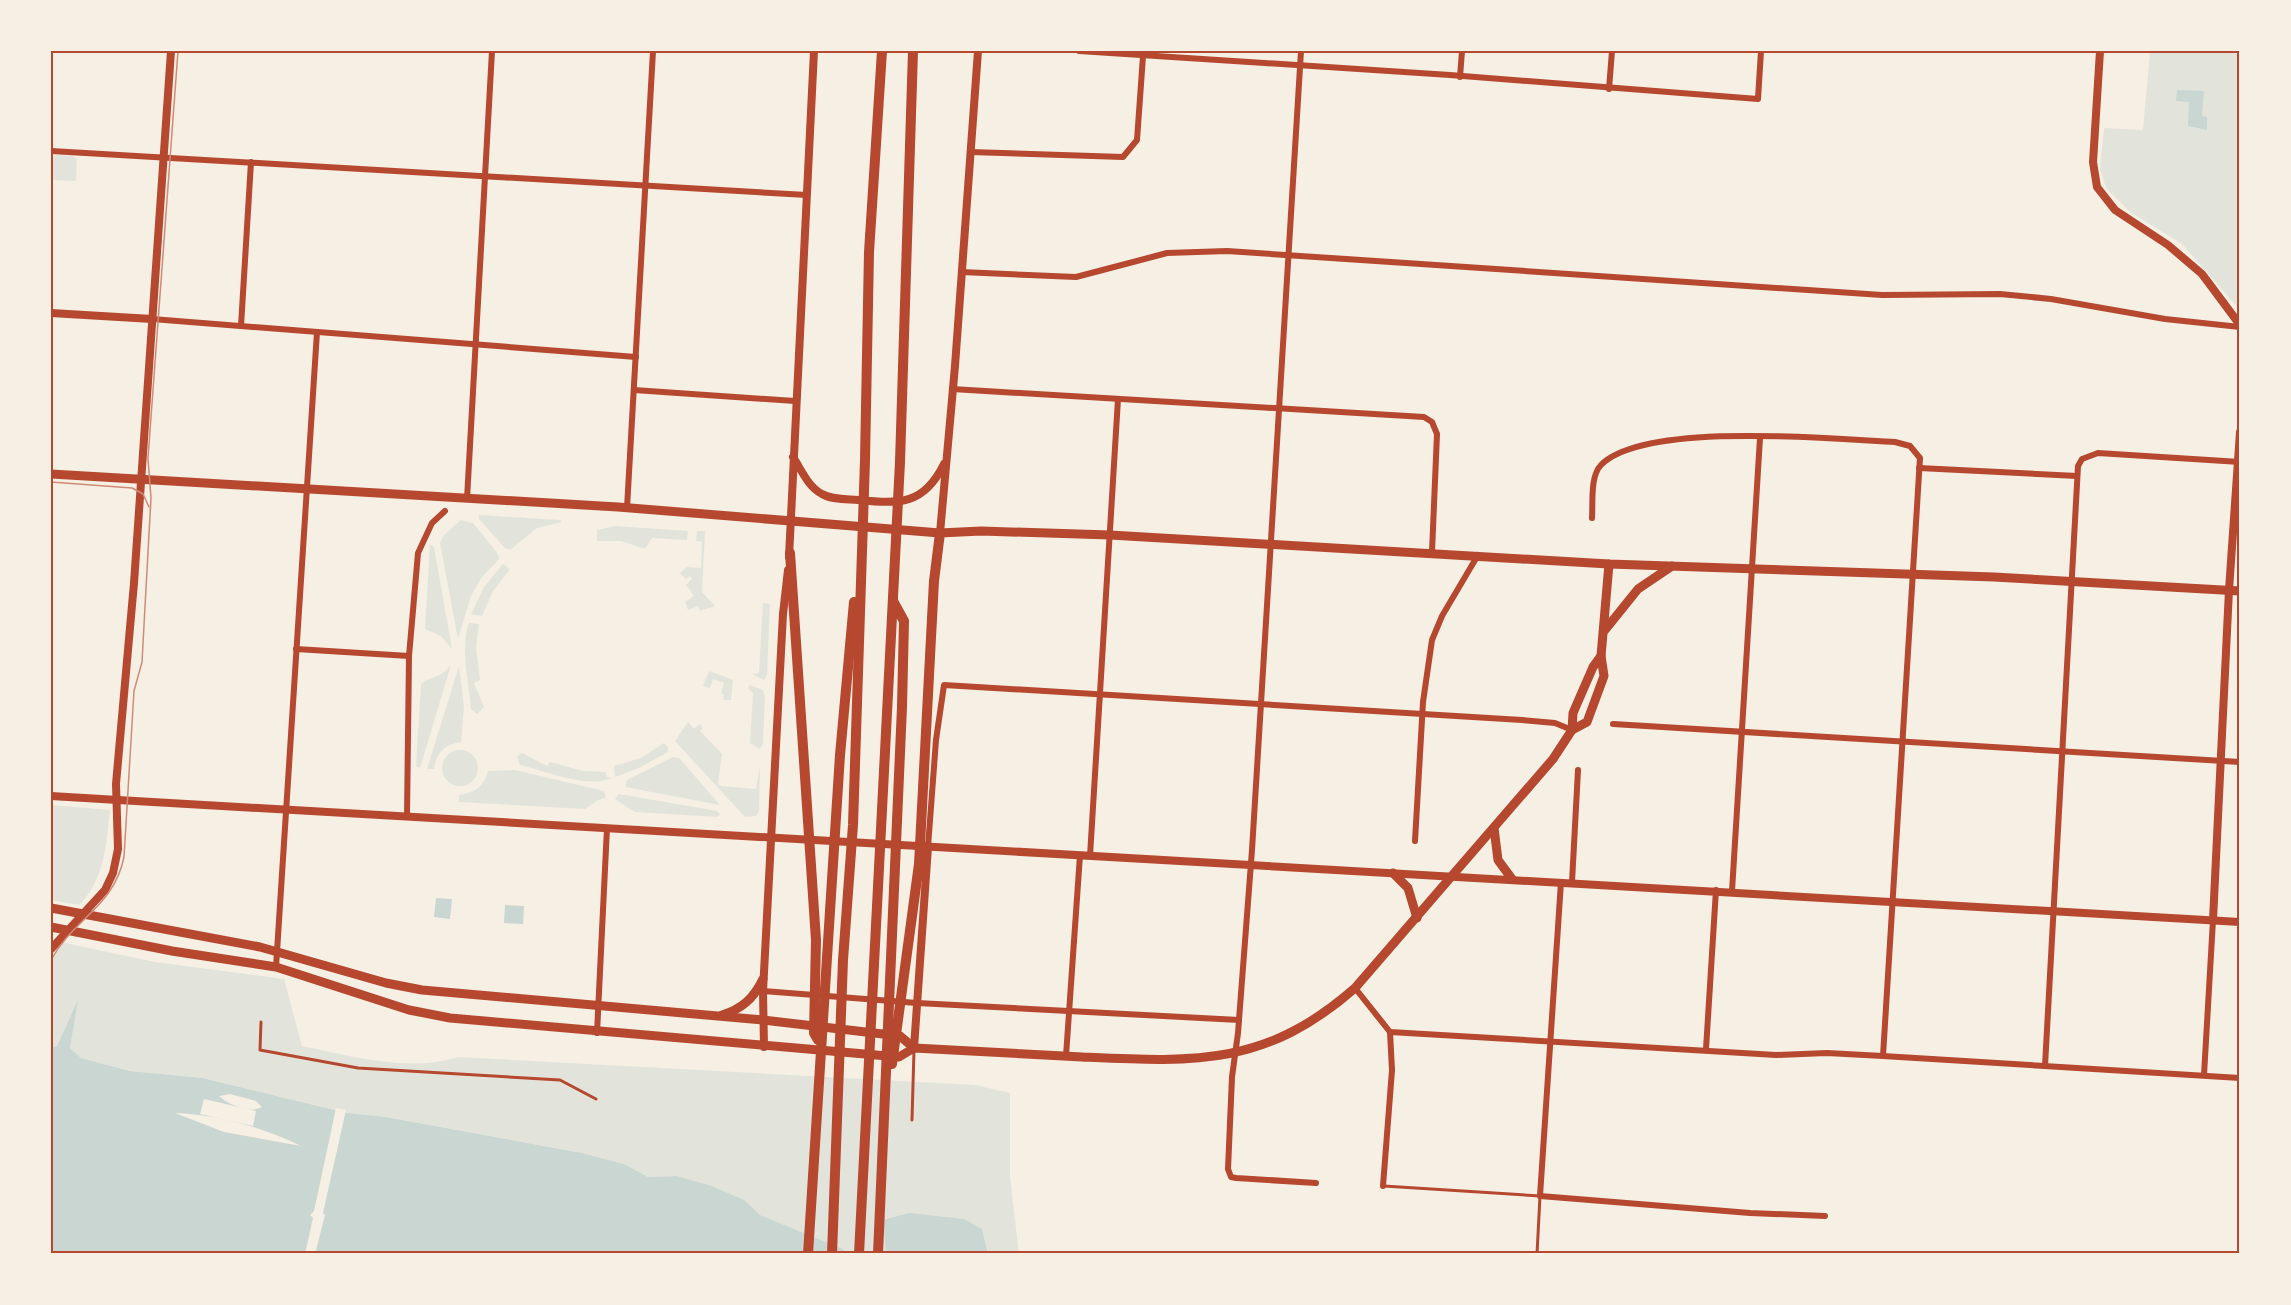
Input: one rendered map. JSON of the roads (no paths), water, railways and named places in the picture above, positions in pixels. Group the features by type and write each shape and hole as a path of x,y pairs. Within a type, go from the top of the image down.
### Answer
{"highway":[{"path":"831,1254 843,960 853,825 865,460 869,252 882,51"},
{"path":"859,1254 884,812 890,623 900,462 913,51"},
{"path":"884,1124 919,864 933,593 940,533"},
{"path":"789,553 811,859 821,958"},
{"path":"808,1254 820,1043 814,1032 832,867 853,608 862,567"},
{"path":"878,1254 896,874 904,621 893,602"}],"main road":[{"path":"51,950 93,906 110,881 118,849 116,784 141,480 171,51"},
{"path":"764,1047 763,991 783,614 791,522 795,401 814,51"},
{"path":"940,533 978,51"},
{"path":"793,456 808,481 822,494 840,499 881,502 906,502 923,493 935,482 946,460"},
{"path":"51,474 627,508 940,533 981,531 1110,535 1610,564 1913,573 2240,591"},
{"path":"51,927 172,951 276,967 434,1016 597,1033 899,1057 914,1048 1187,1061 1236,1054 1263,1046 1301,1028 1333,1007 1354,988 1553,759 1572,730 1587,722 1599,695 1604,676 1601,656 1610,564"},
{"path":"1605,630 1638,589 1672,566"},
{"path":"1572,730 1573,713 1593,667 1601,656"},
{"path":"51,796 118,800"},
{"path":"1494,828 1498,860 1512,879"},
{"path":"914,1048 928,847"},
{"path":"1393,873 1408,888 1417,918"},
{"path":"51,908 277,952 404,987 763,1020 900,1036 914,1048"},
{"path":"717,1016 739,1009 750,1000 764,979"}],"street":[{"path":"467,498 492,51"},
{"path":"627,508 653,51"},
{"path":"1078,51 1758,99 1761,51"},
{"path":"1301,51 1269,544 1261,705 1239,1020 1232,1077 1228,1169 1231,1177 1316,1183"},
{"path":"1460,77 1462,51"},
{"path":"1609,89 1612,51"},
{"path":"2100,51 2093,162 2097,187 2115,210 2183,256 2222,298 2240,326"},
{"path":"970,152 1114,159 1123,157 1136,143 1143,56"},
{"path":"51,151 807,195"},
{"path":"241,326 251,162"},
{"path":"961,272 1076,278 1167,253 1192,250 1882,295 2000,294 2051,299 2165,319 2240,326"},
{"path":"51,313 636,357"},
{"path":"276,967 318,332"},
{"path":"634,390 795,401"},
{"path":"952,390 1397,414 1428,419 1437,434 1432,552"},
{"path":"1090,856 1118,399"},
{"path":"2204,1075 2229,590 2240,432"},
{"path":"1592,518 1595,478 1599,466 1607,460 1646,445 1696,438 1903,443 1915,450 1920,458 1883,1056"},
{"path":"1732,891 1760,438"},
{"path":"2045,1066 2077,476 2082,459 2098,453 2239,462"},
{"path":"1919,468 2077,476"},
{"path":"407,816 410,656 418,553 432,524 445,511"},
{"path":"1415,841 1422,715 1428,657 1434,634 1478,555"},
{"path":"296,649 410,656"},
{"path":"928,847 936,740 944,685 1522,720 1555,723 1572,730"},
{"path":"1613,724 2240,762"},
{"path":"1572,882 1578,770"},
{"path":"118,800 1716,890 2240,922"},
{"path":"597,1033 607,828"},
{"path":"1066,1056 1080,855"},
{"path":"1561,882 1540,1196 1825,1216"},
{"path":"1706,1049 1716,890"},
{"path":"1354,988 1390,1032 1392,1070 1383,1186"},
{"path":"763,991 917,1003 1239,1020"},
{"path":"1390,1032 1706,1049 1776,1055 1827,1053 1883,1056 2240,1078"}],"lane":[{"path":"261,1023 260,1050 358,1068 560,1080 596,1099"},
{"path":"912,1120 914,1048"},
{"path":"1383,1186 1540,1196 1536,1254"}],"tram line":[{"path":"51,960 70,934 102,901 119,874 124,857 134,691 142,662 151,498 148,458 178,51"},
{"path":"51,482 132,488 143,494 149,507"}]}
